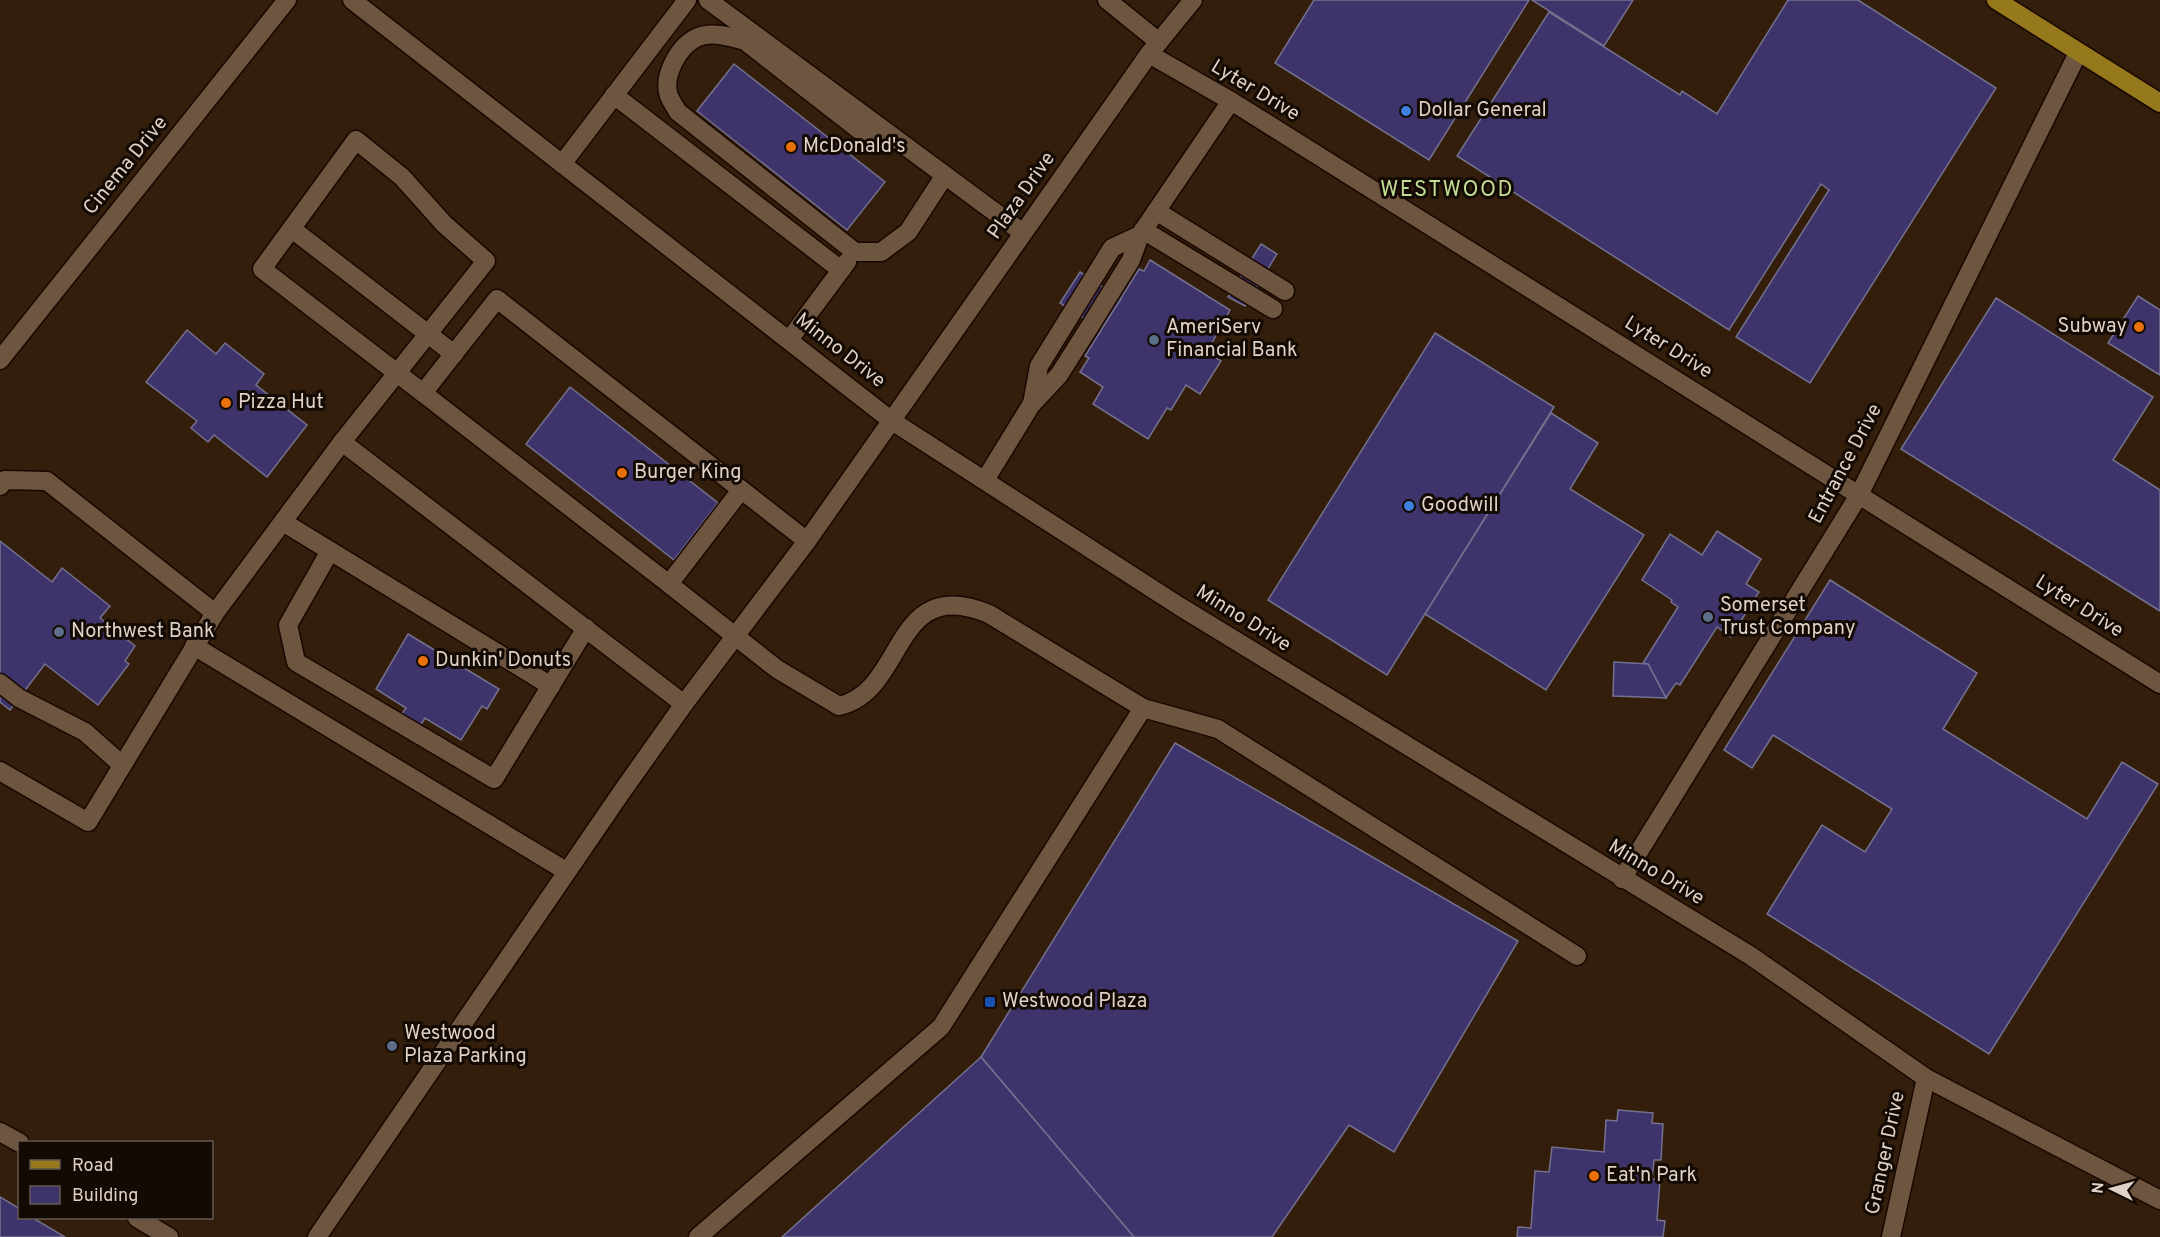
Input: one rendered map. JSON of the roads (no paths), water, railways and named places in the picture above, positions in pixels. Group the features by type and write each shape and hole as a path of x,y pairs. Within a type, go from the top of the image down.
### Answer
{"main road":[{"path":"1996,0 2160,103"}],"street":[{"name":"Cinema Drive","path":"0,360 287,0"},
{"name":"Minno Drive","path":"352,0 892,421 1179,606 1751,956 1926,1078 2160,1200"},
{"path":"562,164 687,0"},
{"path":"708,0 1023,233"},
{"name":"Lyter Drive","path":"1107,0 1154,48 1231,101 2160,684"},
{"name":"Plaza Drive","path":"317,1237 566,871 684,704 807,541 1154,48 1193,0"},
{"path":"886,132 876,143 745,41 721,35 698,37 682,50 668,73 668,94 678,112 855,252 881,252 908,232 945,175"},
{"name":"Entrance Drive","path":"1622,879 1859,495 2078,53"},
{"path":"614,95 841,270"},
{"path":"985,480 1032,405 1039,366 1112,248 1142,232 1231,101"},
{"path":"0,771 88,822 214,613 342,442 398,374 486,261 444,224 402,177 356,141 262,269 398,374 423,393 669,584 777,669 839,706 862,698 914,624 928,610 951,603 971,606 989,614 1143,708 1218,729 1577,956"},
{"path":"1156,212 1285,291"},
{"path":"292,229 454,354"},
{"path":"1142,232 1274,309"},
{"path":"789,340 855,252"},
{"path":"423,393 497,299 807,541"},
{"path":"342,442 684,704"},
{"path":"0,486 5,480 47,481 214,613"},
{"path":"669,584 741,490"},
{"path":"283,522 550,686"},
{"path":"330,551 288,626 296,662 494,779 586,628"},
{"path":"194,646 566,871"},
{"path":"0,683 19,698 85,732 122,765"},
{"path":"698,1237 940,1027 1143,708"},
{"name":"Granger Drive","path":"1891,1237 1926,1078"},
{"path":"0,1132 18,1142"},
{"path":"138,1219 169,1237"}],"place":[{"name":"Dollar General","path":"1406,111"},
{"name":"McDonald's","path":"791,147"},
{"name":"Subway","path":"2139,327"},
{"name":"AmeriServ Financial Bank","path":"1154,340"},
{"name":"Pizza Hut","path":"226,403"},
{"name":"Burger King","path":"622,473"},
{"name":"Goodwill","path":"1409,506"},
{"name":"Somerset Trust Company","path":"1708,617"},
{"name":"Northwest Bank","path":"59,632"},
{"name":"Dunkin' Donuts","path":"423,661"},
{"name":"Westwood Plaza","path":"990,1002"},
{"name":"Westwood Plaza Parking","path":"392,1046"},
{"name":"Eat'n Park","path":"1594,1176"}],"district":[{"name":"WESTWOOD","path":"1447,190"}]}
